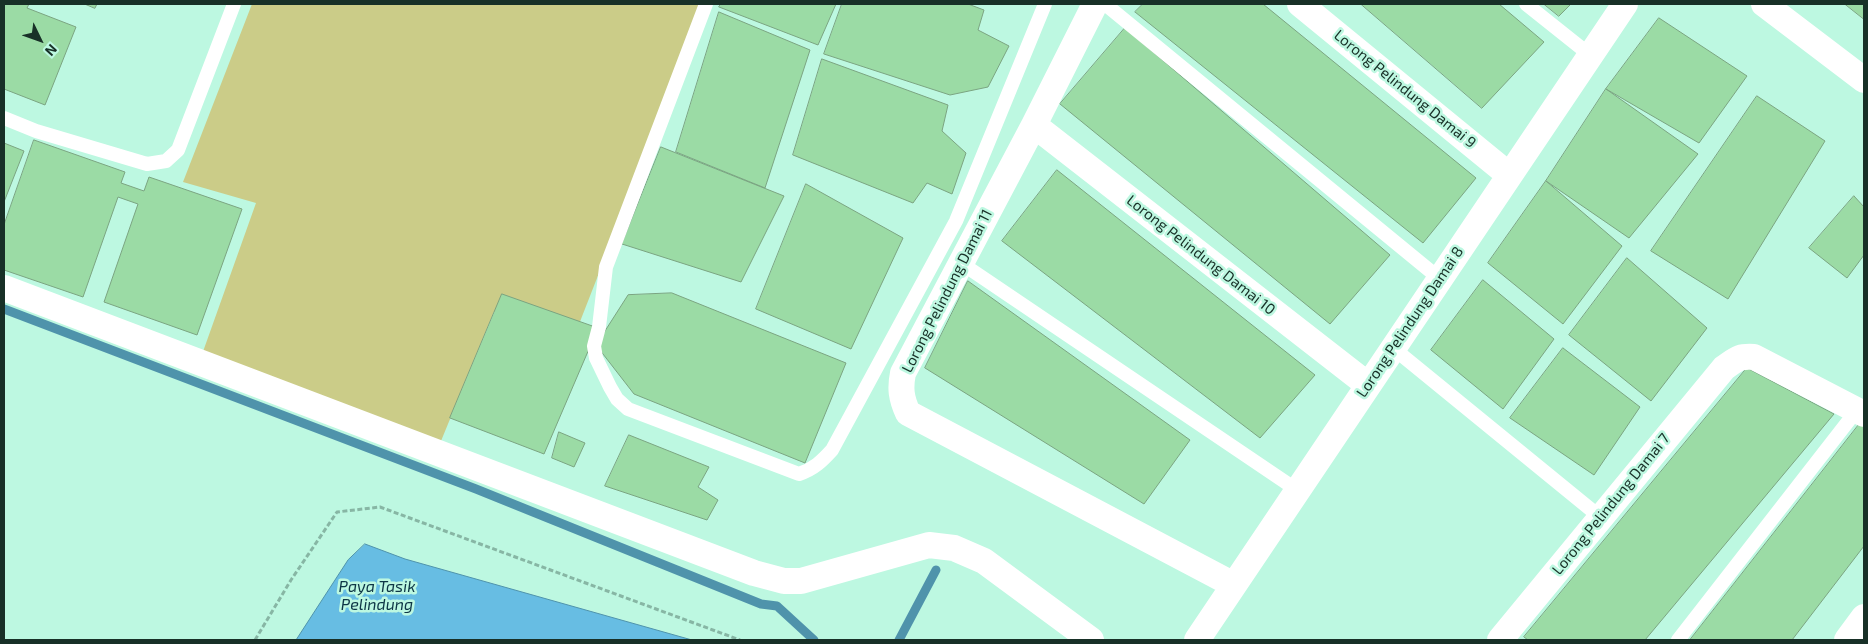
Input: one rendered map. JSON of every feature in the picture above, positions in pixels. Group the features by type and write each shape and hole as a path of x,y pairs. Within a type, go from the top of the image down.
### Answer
{"street":[{"name":"Lorong Pelindung Damai 11","path":"1095,4 1034,125 903,373 900,389 903,402 908,413 1234,585"},
{"name":"Lorong Pelindung Damai 9","path":"1300,4 1509,175"},
{"name":"Lorong Pelindung Damai 8","path":"1197,640 1624,4"},
{"path":"1765,4 1864,80"},
{"name":"Lorong Pelindung Damai 10","path":"1034,125 1368,386"},
{"path":"4,288 754,573 784,581 801,581 928,545 954,548 984,561 1092,640"},
{"name":"Lorong Pelindung Damai 7","path":"1500,640 1724,368 1741,356 1754,357 1861,412"},
{"path":"1846,640 1864,618"}],"lane":[{"path":"4,118 36,131 147,164 166,161 178,150 234,4"},
{"path":"706,4 606,266 599,327 594,346 596,358 617,399 628,409 799,474 810,470 820,463 832,450 956,221 1045,4"},
{"path":"1105,4 1440,279"},
{"path":"1526,4 1590,55"},
{"path":"961,263 1297,490"},
{"path":"1393,348 1600,517"},
{"path":"1678,640 1861,412"}],"path":[{"path":"255,640 290,580 337,512 380,507 740,640"}],"green space":[{"path":"252,4 704,4 574,337 494,312 441,441 200,360 256,203 183,182"}],"water":[{"name":"Paya Tasik Pelindung","path":"365,544 405,559 692,640 296,640 348,560"}],"building":[{"path":"4,4 29,4 27,8 76,27 45,105 4,89"},
{"path":"85,4 97,4 95,8"},
{"path":"721,4 836,4 818,45 719,7"},
{"path":"842,4 968,4 984,10 978,30 1009,46 988,87 950,95 824,54"},
{"path":"1143,4 1263,4 1476,178 1423,243 1135,12"},
{"path":"1361,4 1499,4 1544,42 1482,108"},
{"path":"1544,4 1571,4 1559,16"},
{"path":"1845,4 1864,4 1864,19"},
{"path":"719,12 810,50 765,188 676,152"},
{"path":"1659,18 1747,76 1699,143 1606,89"},
{"path":"1125,28 1390,255 1330,324 1060,104"},
{"path":"822,59 948,105 942,131 966,153 952,194 927,183 913,203 793,155"},
{"path":"1606,89 1698,154 1629,238 1546,181"},
{"path":"1757,96 1825,141 1728,299 1651,251"},
{"path":"34,140 125,172 121,183 144,191 149,177 242,209 197,335 104,302 138,204 118,197 83,297 4,270 4,225"},
{"path":"4,143 24,151 4,202"},
{"path":"661,147 784,196 741,282 622,244"},
{"path":"1057,170 1315,375 1260,438 1002,241"},
{"path":"1546,181 1622,246 1563,324 1488,263"},
{"path":"806,184 903,238 851,349 756,309"},
{"path":"1854,196 1864,207 1864,255 1847,278 1809,248"},
{"path":"1627,258 1707,328 1651,401 1569,335"},
{"path":"1483,280 1554,339 1503,409 1431,350"},
{"path":"968,281 1190,440 1144,504 925,368"},
{"path":"672,293 846,363 805,463 634,394 596,345 628,295"},
{"path":"502,294 598,328 544,454 450,418"},
{"path":"1563,348 1640,407 1594,475 1510,418"},
{"path":"1747,368 1834,414 1645,640 1528,640 1524,637"},
{"path":"1861,422 1864,425 1864,546 1792,640 1690,640"},
{"path":"559,432 585,443 574,467 552,458"},
{"path":"629,435 709,467 698,487 718,500 707,520 605,486"}],"waterway":[{"path":"4,309 476,489 761,604 777,606 814,640"},
{"path":"899,640 936,570"}]}
